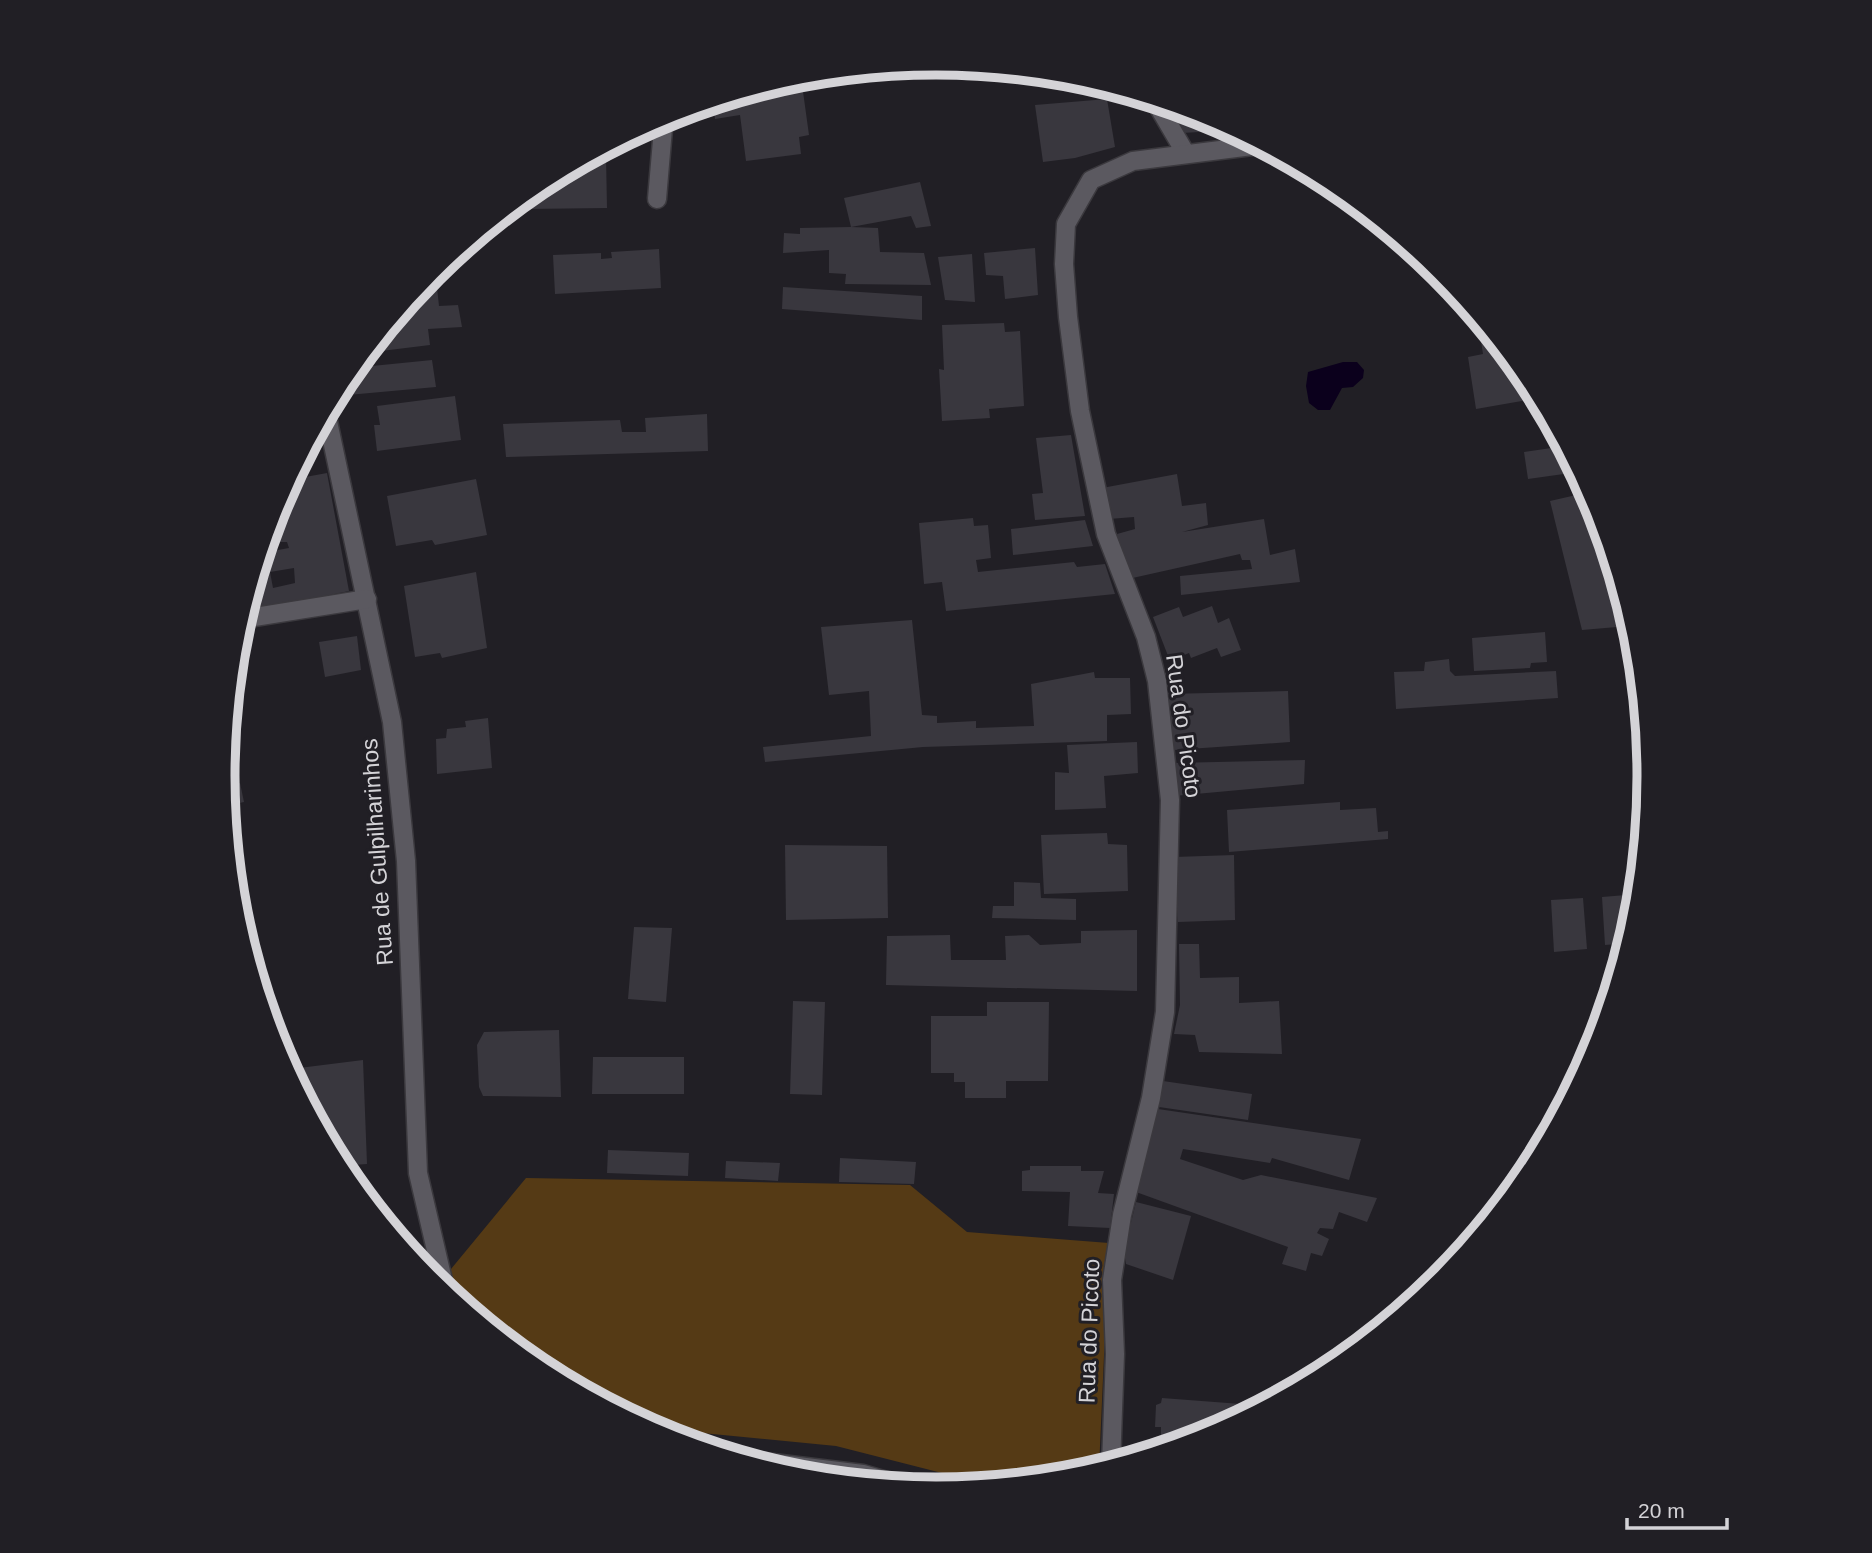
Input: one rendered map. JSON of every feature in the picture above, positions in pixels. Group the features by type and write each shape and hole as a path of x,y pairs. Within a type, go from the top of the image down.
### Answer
{"street":[{"path":"1161,112 1186,155"},
{"path":"657,199 663,131"},
{"name":"Rua do Picoto","path":"1111,1455 1115,1354 1112,1280 1122,1215 1150,1098 1165,1012 1170,800 1157,681 1146,637 1106,534 1080,411 1064,264 1066,224 1091,180 1133,160 1244,147"},
{"name":"Rua de Gulpilharinhos","path":"329,426 392,722 406,861 418,1173 441,1273"},
{"path":"253,618 367,599"}],"shaded area":[{"path":"1343,362 1357,362 1364,370 1363,378 1353,387 1342,388 1330,410 1318,410 1309,403 1306,386 1308,372"},
{"path":"526,1178 910,1185 967,1232 1109,1243 1099,1458 1028,1472 958,1477 836,1446 680,1429 585,1384 546,1360 509,1333 445,1277"}],"building":[{"path":"803,88 809,135 799,137 801,154 746,161 740,115 715,119 714,111"},
{"path":"1107,99 1115,147 1075,158 1043,162 1035,105"},
{"path":"1176,118 1209,131 1182,133"},
{"path":"606,158 607,208 527,209 546,193"},
{"path":"920,182 931,226 916,228 911,216 851,227 844,198"},
{"path":"800,228 878,228 880,252 924,253 931,285 845,284 846,274 829,273 829,250 783,253 784,233 800,234"},
{"path":"1035,248 1038,295 1005,299 1003,276 986,275 984,253"},
{"path":"659,249 661,288 555,294 553,255 601,253 601,259 612,258 611,252"},
{"path":"972,254 975,302 945,300 938,257"},
{"path":"437,285 439,306 458,305 462,327 428,329 430,345 379,351"},
{"path":"783,287 922,296 922,320 782,309"},
{"path":"1004,323 1005,332 1020,331 1024,406 989,409 990,418 942,421 939,369 944,370 942,325"},
{"path":"1480,335 1527,400 1476,409 1468,357 1483,354"},
{"path":"432,360 436,387 348,395 368,366"},
{"path":"455,396 461,440 377,451 374,425 380,425 377,406"},
{"path":"707,414 708,451 506,457 503,424 620,420 622,432 646,432 645,418"},
{"path":"1071,435 1085,516 1035,520 1032,494 1043,493 1036,438"},
{"path":"1555,447 1568,473 1528,479 1524,452"},
{"path":"327,473 349,591 255,610 266,573 270,572 269,563 272,551 289,548 287,542 275,542 302,478","holes":["294,568 295,583 273,588 270,572"]},
{"path":"1177,474 1182,506 1206,503 1208,525 1182,532 1264,519 1270,555 1295,549 1300,582 1181,595 1180,576 1252,569 1250,560 1242,560 1240,554 1128,579 1117,534 1135,529 1134,517 1109,519 1102,488"},
{"path":"476,479 487,535 435,545 432,540 396,546 387,496"},
{"path":"1578,495 1597,542 1617,627 1582,630 1550,501"},
{"path":"973,518 974,526 988,525 991,558 976,560 978,572 1074,562 1077,567 1105,564 1115,594 946,611 942,582 924,584 919,523"},
{"path":"1085,520 1093,546 1013,555 1011,529"},
{"path":"476,572 487,648 442,658 440,653 415,657 404,586"},
{"path":"1212,606 1218,623 1229,618 1241,650 1221,657 1217,648 1191,658 1189,653 1170,661 1153,617 1179,607 1183,617"},
{"path":"912,620 922,715 937,716 937,723 976,721 976,728 1034,726 1031,684 1094,672 1095,678 1130,678 1131,714 1107,715 1107,741 923,747 765,762 763,747 871,736 869,691 829,695 821,627"},
{"path":"1545,632 1547,662 1531,663 1530,668 1474,671 1472,638"},
{"path":"357,636 361,670 325,677 319,642"},
{"path":"1449,659 1450,671 1455,676 1556,671 1558,698 1396,709 1394,672 1424,671 1425,662"},
{"path":"1288,691 1290,742 1174,750 1167,694"},
{"path":"488,718 492,768 437,774 436,739 446,738 447,729 466,727 465,721"},
{"path":"1137,742 1138,773 1104,776 1106,808 1055,810 1055,772 1069,773 1067,745"},
{"path":"1305,760 1304,784 1174,796 1173,763"},
{"path":"240,783 244,802 236,804 235,784"},
{"path":"1340,802 1340,810 1376,808 1378,832 1388,831 1388,839 1229,852 1227,810"},
{"path":"1107,833 1108,844 1127,845 1128,891 1044,894 1041,835"},
{"path":"785,845 887,846 888,918 786,920"},
{"path":"1234,855 1235,920 1178,922 1174,857"},
{"path":"1014,882 1040,883 1041,898 1076,899 1076,920 992,918 993,906 1014,906"},
{"path":"1627,895 1616,944 1605,945 1602,897"},
{"path":"1583,898 1587,949 1554,952 1551,900"},
{"path":"634,927 672,928 666,1002 628,999"},
{"path":"1137,930 1137,991 886,985 887,936 950,935 951,960 1006,960 1005,936 1029,935 1040,945 1081,943 1081,931"},
{"path":"1179,944 1199,944 1200,978 1239,977 1239,1003 1279,1001 1282,1054 1199,1052 1195,1035 1174,1034 1180,1005"},
{"path":"793,1001 825,1002 822,1095 790,1094"},
{"path":"987,1002 1049,1002 1048,1081 1006,1081 1006,1098 965,1098 965,1082 954,1082 954,1073 931,1073 931,1016 987,1016"},
{"path":"559,1030 561,1097 483,1096 479,1087 477,1045 484,1032"},
{"path":"593,1057 684,1057 684,1094 592,1094"},
{"path":"363,1060 367,1164 352,1165 298,1068"},
{"path":"1163,1081 1252,1094 1248,1120 1159,1107"},
{"path":"1158,1109 1361,1139 1349,1180 1272,1158 1270,1163 1183,1149 1180,1159 1243,1180 1261,1175 1377,1198 1367,1222 1339,1212 1333,1229 1320,1228 1317,1233 1329,1239 1322,1256 1311,1253 1306,1271 1282,1264 1288,1247 1136,1192"},
{"path":"608,1150 689,1153 688,1176 607,1173"},
{"path":"840,1158 916,1162 914,1184 839,1182"},
{"path":"726,1161 780,1163 778,1181 725,1178"},
{"path":"1030,1166 1081,1166 1081,1171 1104,1171 1098,1193 1114,1194 1110,1228 1068,1226 1070,1192 1022,1191 1022,1171 1030,1170"},
{"path":"1136,1202 1191,1216 1173,1280 1126,1264 1125,1247"},
{"path":"1162,1398 1241,1404 1241,1407 1155,1443 1155,1439 1161,1438 1161,1427 1155,1427 1156,1405 1161,1403"}]}
